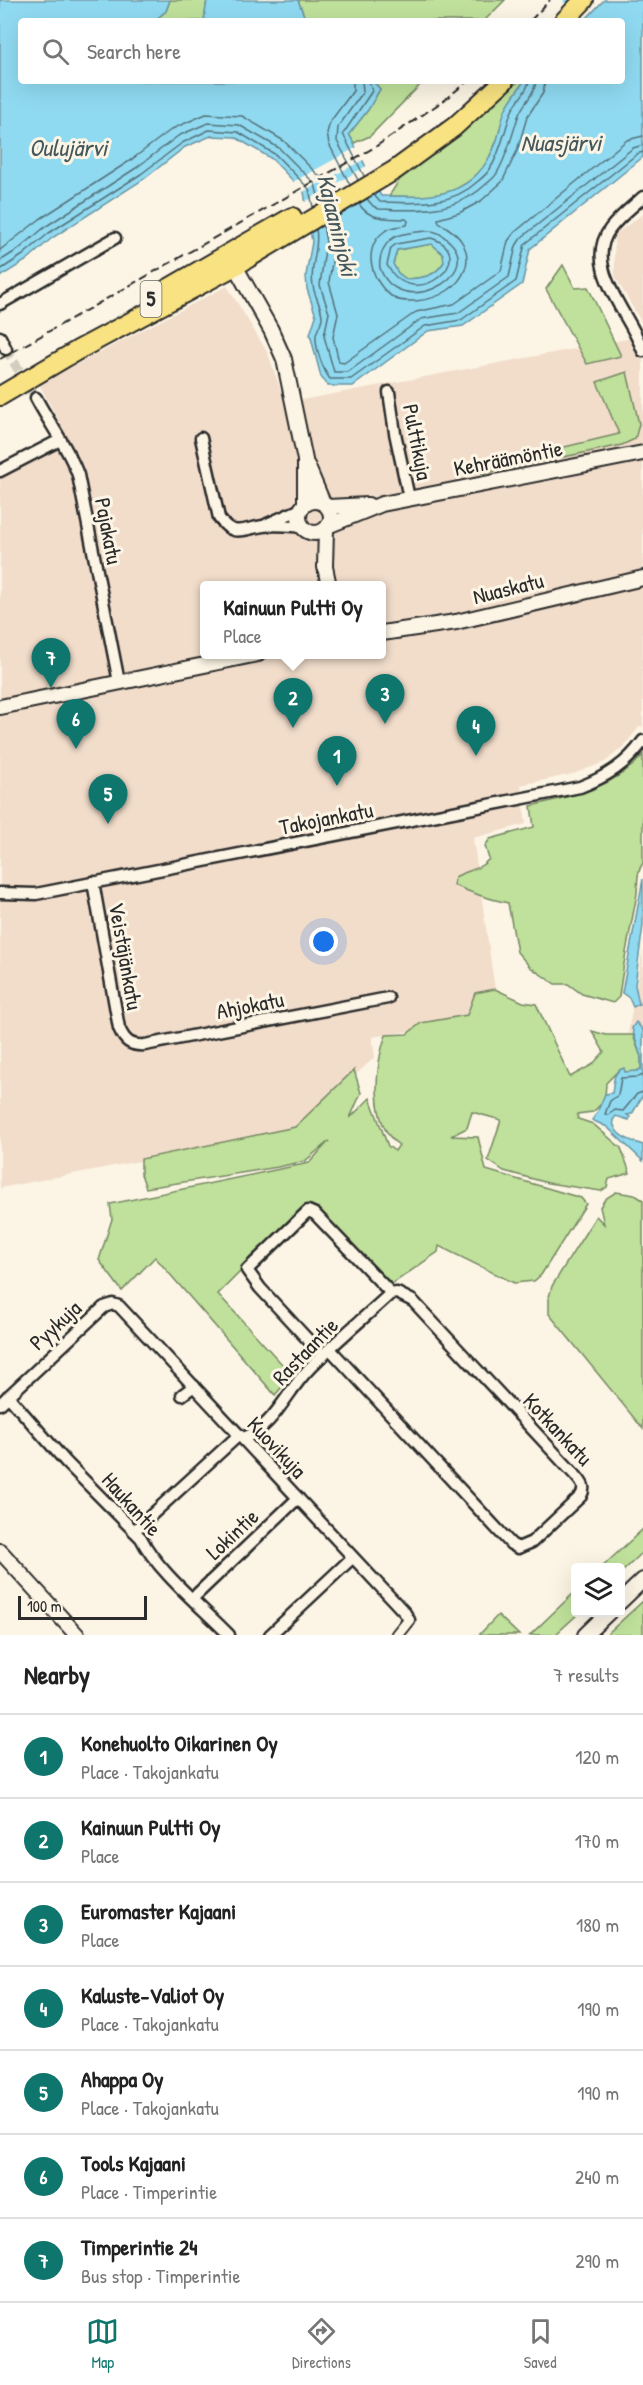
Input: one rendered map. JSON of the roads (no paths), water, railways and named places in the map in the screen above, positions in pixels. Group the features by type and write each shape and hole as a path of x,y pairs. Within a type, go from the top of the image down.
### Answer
{"highway":[{"path":"567,18 584,0"},
{"name":"5","path":"0,396 78,350 121,318 232,259 392,166 500,84"}],"street":[{"path":"643,197 608,231 602,245 601,258 609,284 643,351"},
{"path":"0,304 116,238"},
{"path":"232,259 271,330 284,359 305,460 332,515 328,527 325,567"},
{"path":"0,337 6,349"},
{"name":"Pulttikuja","path":"389,392 409,498"},
{"name":"Pajakatu","path":"36,398 74,462 78,475 119,682"},
{"path":"201,438 219,518 226,528 236,531 264,526 305,529 317,533 328,527"},
{"path":"0,471 60,440"},
{"name":"Kehräämöntie","path":"328,527 382,504 643,453"},
{"path":"305,460 303,507 299,519 325,567 328,581"},
{"path":"264,526 314,501 326,505"},
{"name":"Kehräämöntie","path":"326,505 382,504"},
{"name":"Nuaskatu","path":"386,632 456,622 643,578"},
{"path":"0,706 233,659"},
{"name":"Takojankatu","path":"0,893 36,894 580,788 603,778 625,762 643,741"},
{"name":"Veistäjänkatu","path":"93,882 123,1036"},
{"name":"Ahjokatu","path":"123,1036 132,1044 145,1045 388,998"},
{"path":"327,1352 260,1288 247,1270 308,1211 315,1214 393,1293"},
{"name":"Kotkankatu","path":"327,1352 512,1544 518,1548 532,1542 581,1496 584,1485 413,1301 393,1293"},
{"name":"Rastaantie","path":"134,1531 241,1437 252,1435 327,1352 393,1293"},
{"name":"Kuovikuja","path":"113,1304 124,1310 405,1613 409,1620 397,1635"},
{"name":"Pyykuja","path":"4,1400 104,1307 113,1304"},
{"path":"182,1395 194,1386"},
{"name":"Haukantie","path":"4,1400 141,1538 147,1550 229,1635"},
{"name":"Lokintie","path":"193,1598 298,1498"},
{"path":"0,1551 77,1635"},
{"path":"270,1635 352,1558"},
{"path":"625,1598 643,1580"},
{"path":"585,1635 604,1617"}],"water":[{"path":"0,0 170,0 166,11 158,18 18,18 18,84 376,84 380,89 368,110 349,134 381,196 417,196 449,191 463,185 476,175 487,162 496,143 506,108 522,84 625,84 625,18 587,18 604,0 643,0 643,157 530,249 522,284 463,326 428,331 353,386 328,386 321,377 310,334 316,316 307,289 306,275 312,242 304,192 272,159 235,137 211,136 185,147 144,179 52,238 27,260 0,277","holes":["432,244 443,254 444,262 433,274 406,279 398,273 393,264 397,250"]},
{"path":"207,0 298,0 305,18 204,18"},
{"path":"643,879 643,925 635,985 639,1004 633,1007 629,998 622,993"},
{"path":"636,1022 643,1030 643,1095 632,1114 627,1115 630,1117 629,1120 616,1116 613,1120 620,1134 643,1145 643,1161 607,1127 592,1120 605,1094 612,1093 617,1072 624,1068 625,1072 641,1069 641,1057 632,1028"}],"waterway":[{"path":"568,0 580,18"}],"tunnel":[{"path":"6,349 36,398"}],"railway":[{"path":"533,18 550,0"},
{"path":"0,359 375,147 464,84"}],"place":[{"name":"Timperintie 24","path":"51,688"},
{"name":"Euromaster Kajaani","path":"385,724"},
{"name":"Kainuun Pultti Oy","path":"293,728"},
{"name":"Tools Kajaani","path":"76,749"},
{"name":"Kaluste-Valiot Oy","path":"476,756"},
{"name":"Konehuolto Oikarinen Oy","path":"337,786"},
{"name":"Ahappa Oy","path":"108,824"}],"water label":[{"name":"Nuasjärvi","path":"561,143"},
{"name":"Oulujärvi","path":"68,148"},
{"name":"Kajaaninjoki","path":"337,225"}]}
